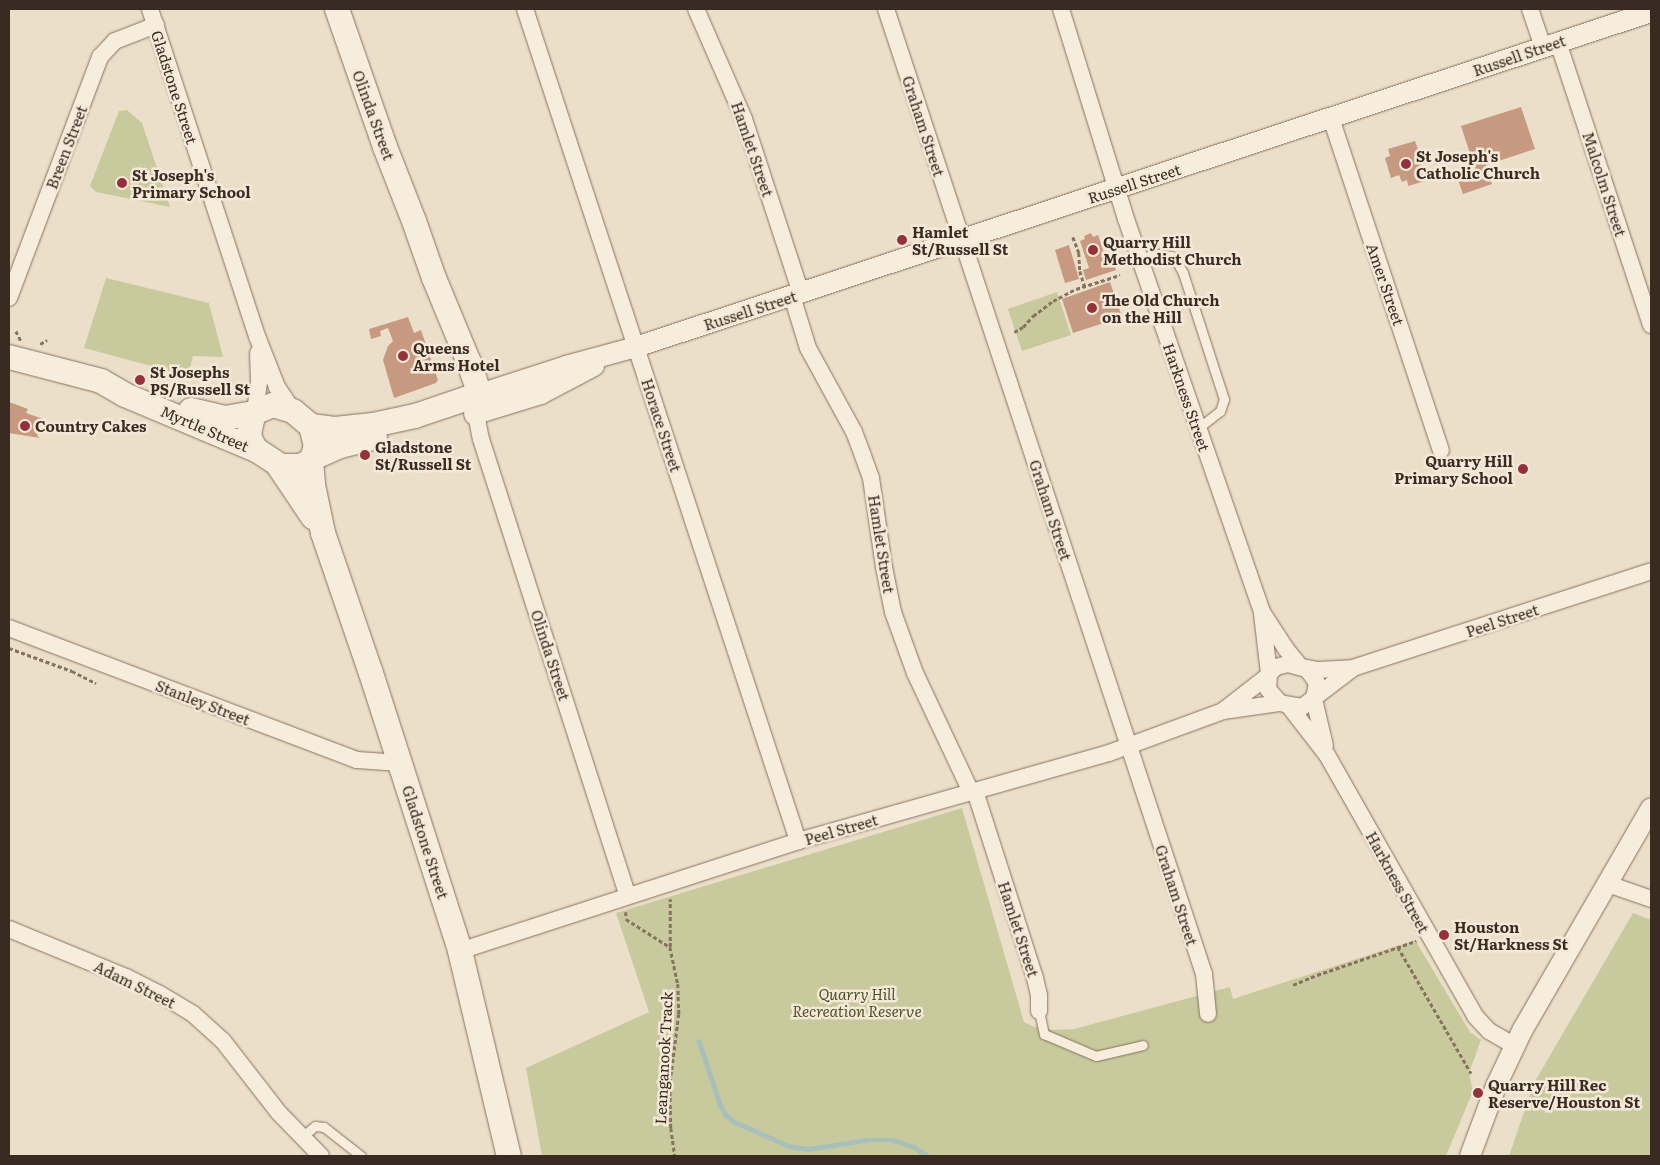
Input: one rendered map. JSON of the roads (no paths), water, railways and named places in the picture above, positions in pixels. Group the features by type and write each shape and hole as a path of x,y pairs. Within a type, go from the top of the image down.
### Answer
{"main road":[{"name":"Olinda Street","path":"337,9 384,147 414,221 434,278 452,362 473,403"},
{"name":"Olinda Street","path":"351,9 381,100 414,221"},
{"name":"Myrtle Street","path":"9,359 101,381 125,395 256,450"},
{"name":"Myrtle Street","path":"125,395 225,418 254,412"},
{"name":"Russell Street","path":"302,419 335,429 373,425 473,403"},
{"name":"Russell Street","path":"312,460 361,440 473,403"},
{"path":"273,405 302,419 316,446 312,460 291,467 278,464 256,450 250,441 249,433 254,412 273,405"},
{"name":"Gladstone Street","path":"312,460 312,484 323,533 400,763 460,951 509,1156"},
{"name":"Gladstone Street","path":"278,464 323,533"}],"street":[{"name":"Gladstone Street","path":"150,9 257,336 277,387 302,419"},
{"name":"Horace Street","path":"525,9 626,350 798,842"},
{"name":"Hamlet Street","path":"696,9 744,119 797,294 808,348 842,409 864,456 871,478 885,575 893,612 915,673 973,792 1038,987 1039,1011"},
{"name":"Graham Street","path":"886,9 1127,747 1204,974 1208,1014"},
{"name":"Harkness Street","path":"1061,9 1116,188 1262,612 1269,674"},
{"name":"Malcolm Street","path":"1530,9 1550,44 1651,325"},
{"name":"Russell Street","path":"473,403 566,366 626,350 1651,12"},
{"name":"Breen Street","path":"9,298 100,57 116,41 156,25"},
{"name":"Amer Street","path":"1331,118 1441,450"},
{"name":"Gladstone Street","path":"254,412 260,368 257,336"},
{"name":"Olinda Street","path":"473,403 481,439 628,896"},
{"name":"Peel Street","path":"1301,666 1318,670 1353,668 1651,571"},
{"name":"Harkness Street","path":"1262,612 1286,649 1301,666"},
{"name":"Stanley Street","path":"9,628 357,760 400,763"},
{"path":"1282,664 1301,666 1310,672 1317,683 1314,698 1302,707 1285,705 1268,689 1269,674 1282,664"},
{"name":"Peel Street","path":"1314,698 1353,668"},
{"name":"Peel Street","path":"1223,711 1269,674"},
{"name":"Harkness Street","path":"1314,698 1328,755"},
{"name":"Harkness Street","path":"1285,705 1328,755 1429,936 1482,1026 1514,1046"},
{"name":"Peel Street","path":"460,951 798,842 1127,747 1223,711 1285,705"},
{"path":"1470,1156 1487,1108 1514,1046 1651,808"},
{"path":"1608,884 1651,899"},
{"name":"Adam Street","path":"9,929 126,977 160,994 193,1014 213,1030 232,1050 279,1113 301,1138 321,1156"}],"lane":[{"path":"1140,258 1158,254 1170,256 1177,262 1186,282 1224,399 1220,411 1198,428"},
{"path":"1039,1011 1044,1034 1096,1056 1143,1044"},
{"path":"301,1138 315,1126 324,1128 361,1156"}],"waterway":[{"path":"699,1041 720,1104 726,1115 735,1122 789,1146 808,1149 866,1140 893,1140 914,1147 928,1156"}],"place":[{"name":"St Joseph's Catholic Church","path":"1406,164"},
{"name":"St Joseph's Primary School","path":"122,183"},
{"name":"Hamlet St/Russell St","path":"902,240"},
{"name":"Quarry Hill Methodist Church","path":"1093,250"},
{"name":"The Old Church on the Hill","path":"1092,308"},
{"name":"Queens Arms Hotel","path":"403,356"},
{"name":"St Josephs PS/Russell St","path":"140,380"},
{"name":"Country Cakes","path":"25,426"},
{"name":"Gladstone St/Russell St","path":"365,455"},
{"name":"Quarry Hill Primary School","path":"1523,469"},
{"name":"Houston St/Harkness St","path":"1444,935"},
{"name":"Quarry Hill Rec Reserve/Houston St","path":"1478,1093"}],"park label":[{"name":"Quarry Hill Recreation Reserve","path":"857,1002"}]}
